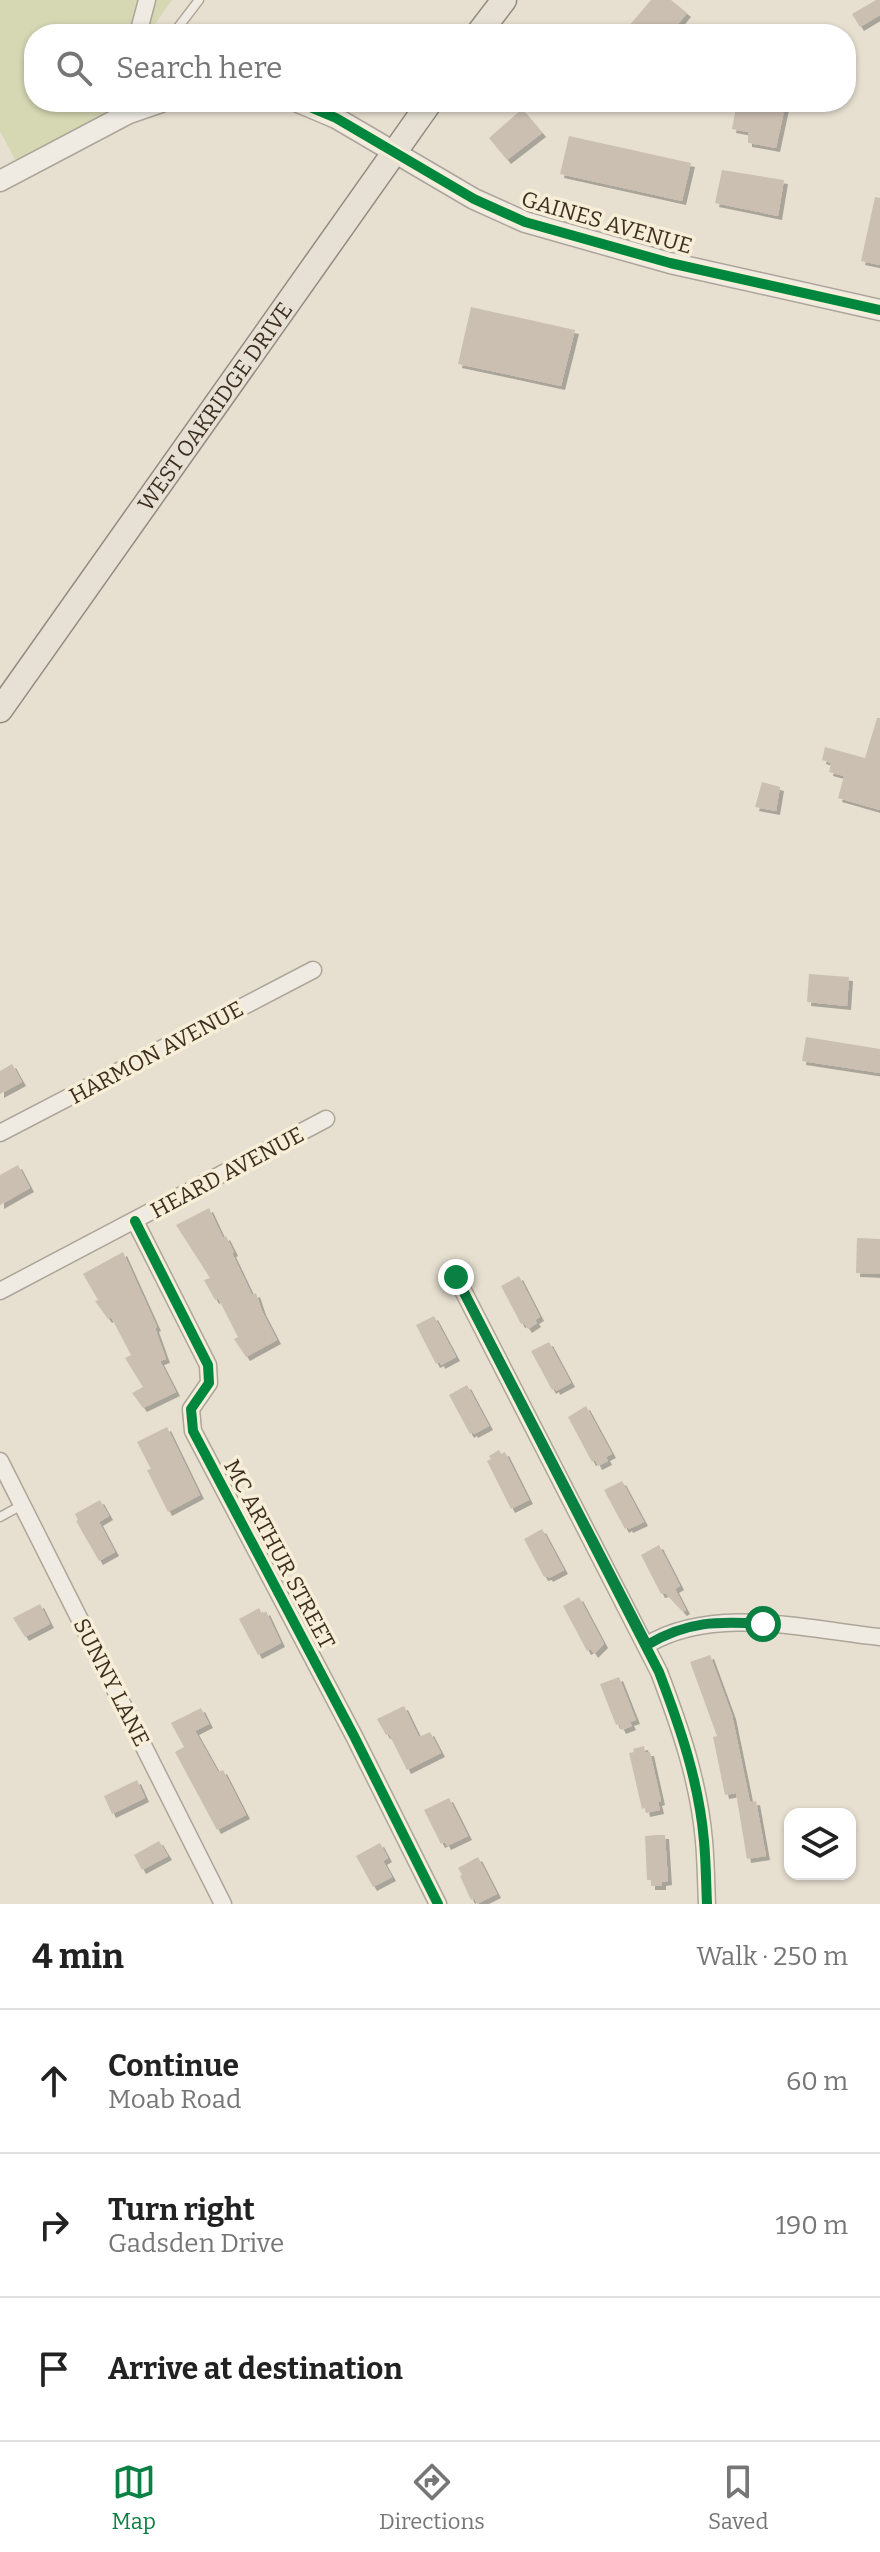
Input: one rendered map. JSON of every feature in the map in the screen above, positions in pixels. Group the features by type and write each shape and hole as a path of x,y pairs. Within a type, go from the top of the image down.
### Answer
{"main road":[{"path":"486,24 504,0"},
{"name":"WEST OAKRIDGE DRIVE","path":"0,710 423,112"}],"street":[{"path":"141,24 147,0"},
{"path":"0,181 91,132 136,112"},
{"name":"GAINES AVENUE","path":"322,112 474,199 539,227 670,263 880,310"},
{"name":"HARMON AVENUE","path":"0,1133 313,970"},
{"name":"HEARD AVENUE","path":"0,1291 326,1119"},
{"name":"MC ARTHUR STREET","path":"135,1221 208,1365 209,1383 191,1409 193,1431 354,1736 438,1904"},
{"path":"456,1277 647,1645 691,1764 704,1841 707,1904"},
{"name":"SUNNY LANE","path":"0,1461 223,1904"},
{"path":"647,1645 668,1633 720,1621 880,1637"}],"lane":[{"path":"181,24 199,0"},
{"path":"0,1517 23,1505"}],"green space":[{"path":"0,0 172,0 155,24 24,24 24,112 115,112 18,165 0,131"}],"building":[{"path":"651,0 671,0 687,13 678,24 631,24"},
{"path":"880,0 880,15 860,27 852,14"},
{"path":"519,112 524,112 542,133 507,160 489,138"},
{"path":"735,112 784,112 776,148 748,143 748,132 732,129"},
{"path":"569,136 691,163 682,201 560,174"},
{"path":"722,170 784,180 778,216 715,203"},
{"path":"875,197 880,198 880,265 861,261"},
{"path":"471,307 575,330 561,386 458,364"},
{"path":"877,718 880,718 880,810 838,798 844,776 829,772 831,763 822,760 825,747 865,758"},
{"path":"762,782 780,787 776,811 755,807"},
{"path":"809,974 849,977 847,1006 807,1002"},
{"path":"806,1037 880,1049 880,1073 802,1061"},
{"path":"12,1064 22,1082 0,1094 0,1071"},
{"path":"18,1165 30,1188 0,1205 0,1175"},
{"path":"209,1208 223,1238 226,1236 234,1252 252,1295 256,1293 277,1340 246,1357 234,1339 238,1337 218,1298 215,1300 204,1280 210,1278 176,1225"},
{"path":"857,1238 880,1239 880,1274 856,1273"},
{"path":"123,1252 157,1327 166,1359 160,1361 176,1392 143,1408 132,1393 143,1387 125,1358 131,1355 111,1317 108,1319 95,1301 98,1300 83,1274"},
{"path":"519,1276 540,1317 528,1329 524,1323 521,1324 501,1286"},
{"path":"434,1316 456,1357 441,1365 440,1362 436,1364 416,1325"},
{"path":"549,1342 571,1383 556,1391 555,1388 552,1390 531,1351"},
{"path":"467,1385 489,1426 474,1434 470,1434 449,1395"},
{"path":"586,1406 612,1454 606,1457 608,1461 598,1466 595,1460 592,1462 568,1417"},
{"path":"167,1427 200,1495 168,1512 137,1442"},
{"path":"499,1450 501,1454 505,1452 529,1500 511,1509 487,1461"},
{"path":"622,1481 644,1522 629,1529 625,1529 604,1490"},
{"path":"100,1500 109,1516 99,1522 115,1552 99,1561 75,1514"},
{"path":"542,1529 564,1570 549,1578 544,1577 524,1539"},
{"path":"659,1545 680,1586 675,1589 686,1610 683,1612 665,1593 661,1594 641,1555"},
{"path":"579,1597 604,1644 594,1654 591,1649 587,1651 563,1606"},
{"path":"40,1604 50,1624 25,1637 13,1618"},
{"path":"259,1608 262,1614 266,1611 281,1643 258,1655 239,1619"},
{"path":"710,1655 732,1715 750,1802 756,1801 766,1856 747,1859 736,1793 725,1795 713,1737 717,1736 690,1662"},
{"path":"619,1677 636,1720 630,1722 632,1726 622,1730 619,1724 616,1725 600,1684"},
{"path":"404,1706 419,1737 430,1732 441,1753 407,1770 389,1734 386,1735 377,1719"},
{"path":"201,1708 209,1724 195,1731 218,1772 223,1770 246,1815 217,1830 175,1752 184,1747 171,1723"},
{"path":"644,1746 645,1752 650,1752 661,1801 658,1802 660,1810 646,1813 645,1808 642,1809 629,1753"},
{"path":"137,1780 145,1798 112,1814 104,1796"},
{"path":"449,1798 468,1836 447,1846 445,1842 441,1844 424,1810"},
{"path":"665,1835 668,1881 662,1882 662,1886 651,1886 651,1880 647,1880 645,1836"},
{"path":"159,1841 168,1856 142,1870 134,1855"},
{"path":"380,1843 388,1858 383,1861 392,1877 373,1887 356,1856"},
{"path":"478,1857 497,1894 477,1904 474,1898 471,1900 458,1868"}],"cycle path":[{"path":"322,112 474,199 525,222 670,263 880,310"},
{"path":"135,1221 208,1365 209,1383 191,1409 193,1431 354,1736 438,1904"},
{"path":"456,1277 659,1672 681,1734 698,1797 707,1904"}],"route":[{"path":"456,1277 647,1645 668,1633 697,1624 720,1621 763,1624"}]}
